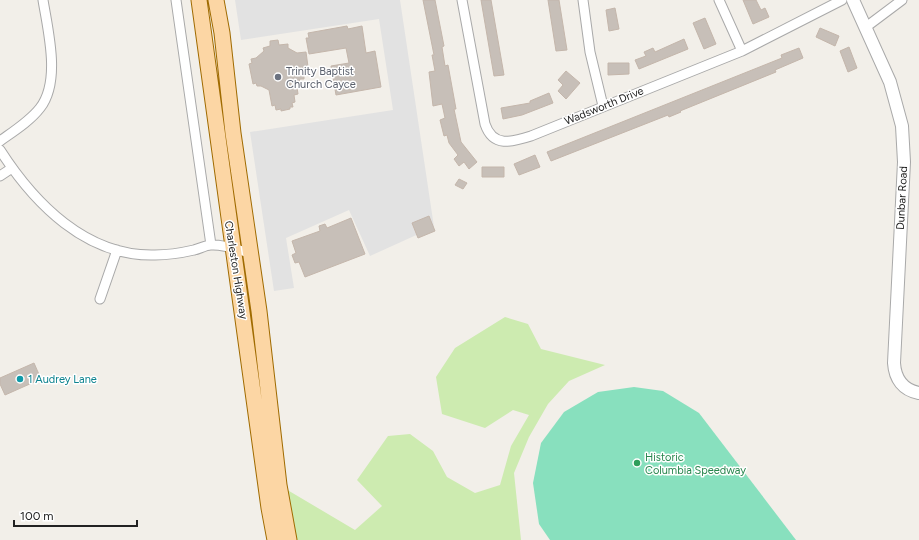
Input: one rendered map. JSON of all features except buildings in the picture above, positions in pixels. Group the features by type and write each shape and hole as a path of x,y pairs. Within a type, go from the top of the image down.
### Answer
{"main road":[{"name":"Charleston Highway","path":"199,0 232,248 275,540"},
{"name":"Charleston Highway","path":"216,0 222,32 233,134 250,253 279,485 289,540"}],"street":[{"path":"0,141 34,115 45,101 48,93 52,75 44,0"},
{"name":"Charleston Highway","path":"176,0 211,244"},
{"name":"Wadsworth Drive","path":"462,0 485,124 488,133 494,139 505,142 523,139 742,51 842,0"},
{"path":"584,0 590,52 603,106"},
{"path":"719,0 742,51"},
{"name":"Dunbar Road","path":"853,0 890,82 902,126 904,162 894,372 901,383 912,391 919,393"},
{"path":"866,26 902,0"},
{"path":"0,150 32,194 65,224 89,239 117,250 143,255 170,255 211,244 250,253"},
{"path":"0,176 12,168"},
{"path":"100,299 117,250"}],"green space":[{"path":"505,317 528,324 541,349 605,365 569,381 548,404 529,437 514,473 521,540 289,540 279,485 355,530 382,506 357,480 388,436 410,434 433,451 447,477 475,493 500,485 511,446 529,415 513,410 485,428 442,414 436,377 455,348"},
{"name":"Historic Columbia Speedway","path":"634,387 663,391 699,413 796,540 550,540 539,524 533,483 541,443 564,412 598,392"}],"shaded area":[{"path":"235,0 400,0 434,227 370,256 349,210 286,238 294,288 274,291 250,132 393,110 379,19 241,40"}],"place":[{"name":"Trinity Baptist Church Cayce","path":"278,77"},
{"name":"1 Audrey Lane","path":"20,379"},
{"name":"Historic Columbia Speedway","path":"637,463"}]}
